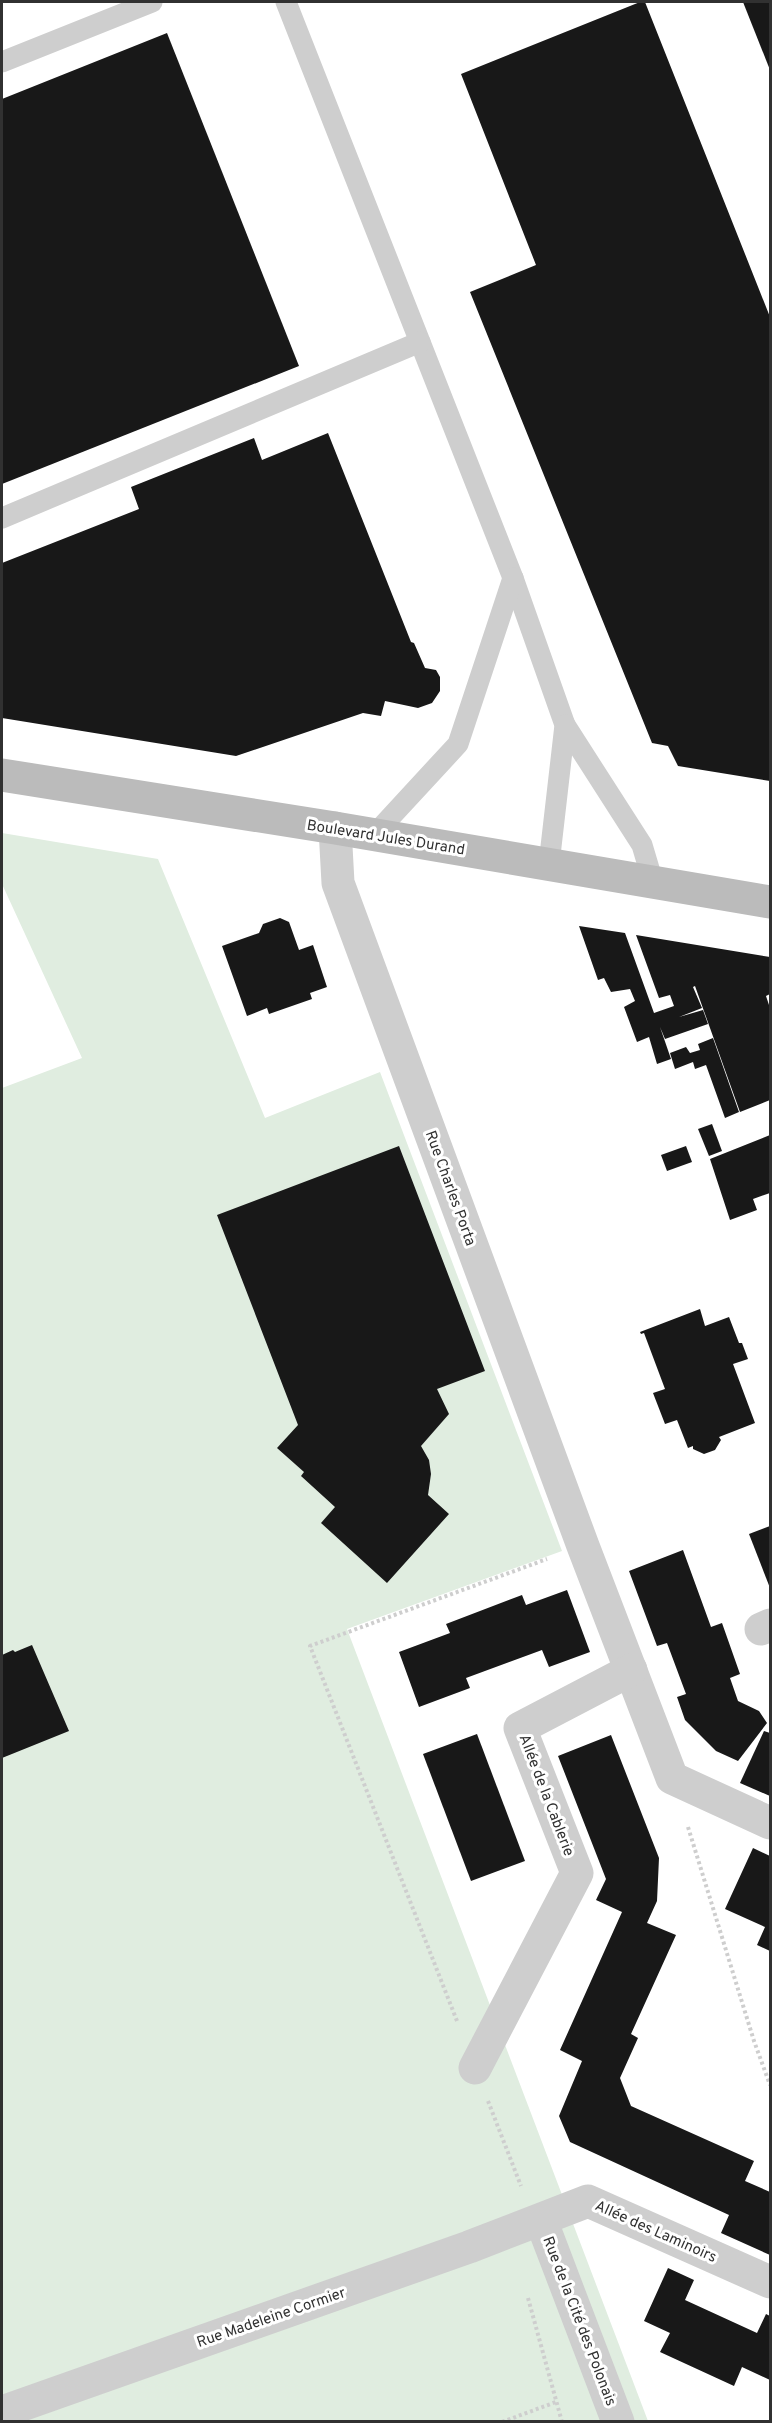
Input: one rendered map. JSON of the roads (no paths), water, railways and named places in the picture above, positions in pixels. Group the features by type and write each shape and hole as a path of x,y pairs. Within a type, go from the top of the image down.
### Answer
{"main road":[{"name":"Boulevard Jules Durand","path":"2,775 335,828 771,902"}],"street":[{"name":"Rue Charles Porta","path":"335,828 338,883 631,1670"},
{"path":"631,1670 672,1778 771,1822"},
{"name":"Allée de la Cablerie","path":"475,2068 578,1873 520,1728 631,1670"},
{"name":"Allée des Laminoirs","path":"541,2220 588,2201 771,2282"},
{"name":"Rue Madeleine Cormier","path":"2,2412 541,2220"},
{"name":"Rue de la Cité des Polonais","path":"541,2220 618,2421"}],"lane":[{"path":"2,62 152,2"},
{"path":"286,2 513,578 565,725 642,845 653,882"},
{"path":"2,518 420,342"},
{"path":"374,836 458,744 513,578"},
{"path":"549,864 565,725"}]}
